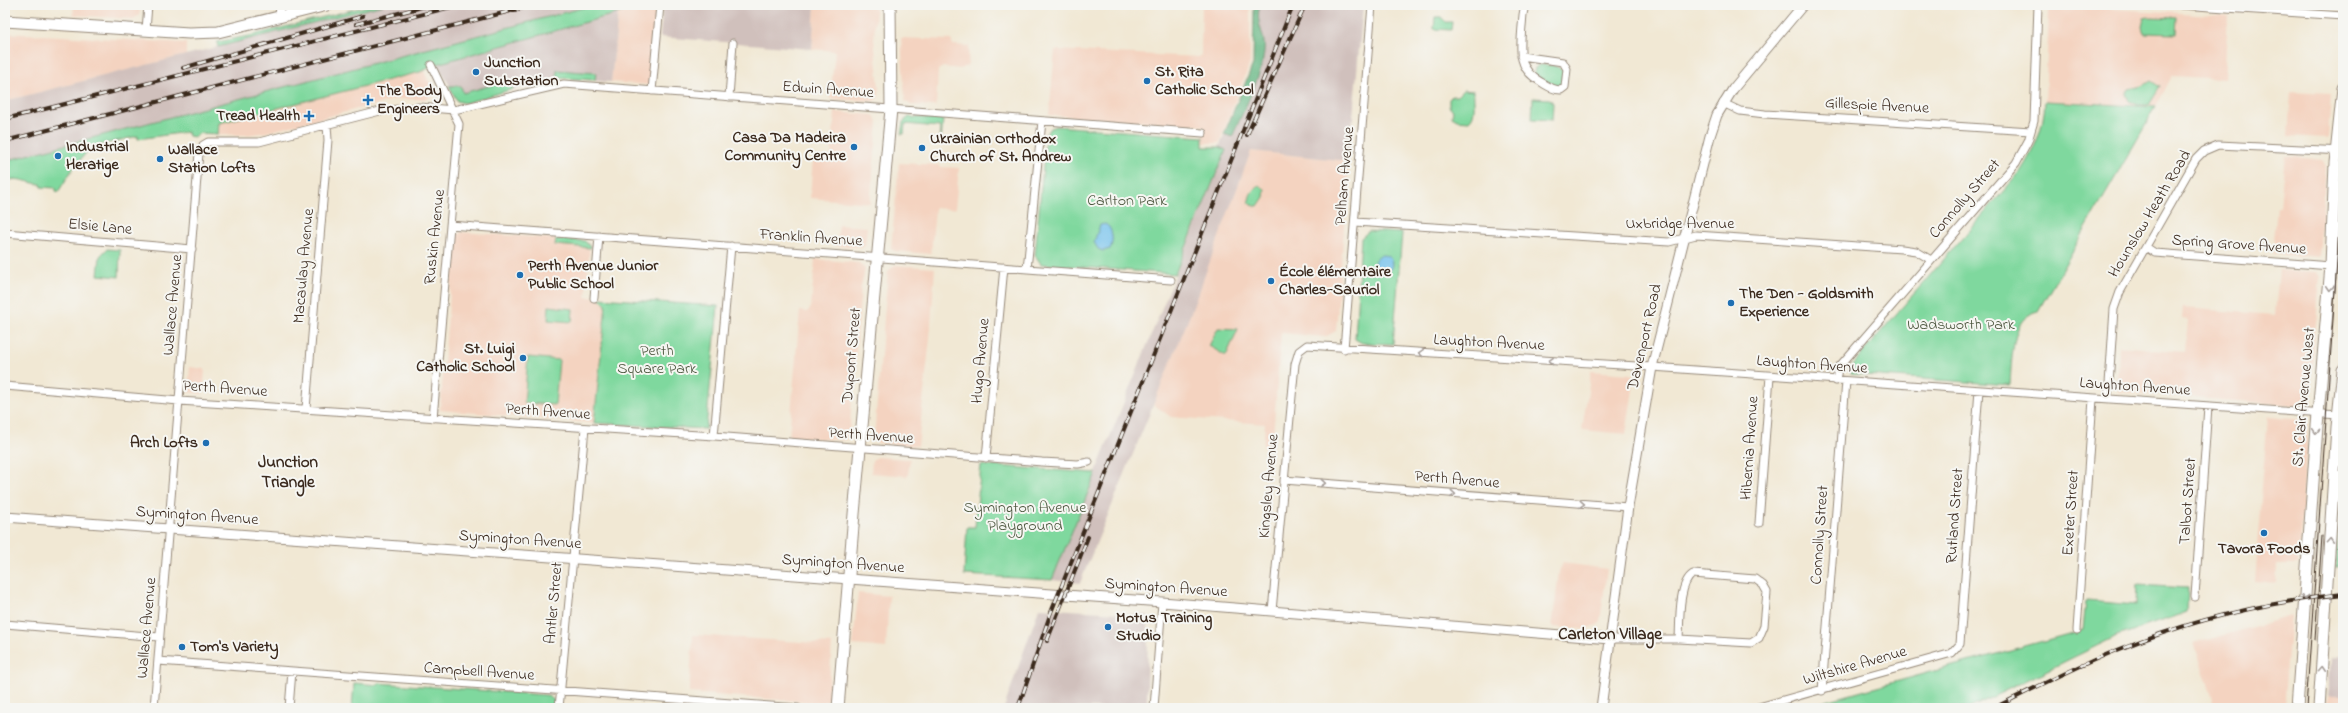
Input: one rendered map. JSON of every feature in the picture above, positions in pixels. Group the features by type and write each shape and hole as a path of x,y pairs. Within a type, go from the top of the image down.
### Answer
{"main road":[{"path":"5,21 189,33 218,32 327,5"},
{"name":"Dupont Street","path":"838,708 876,256 891,109 890,5"},
{"name":"St. Clair Avenue West","path":"2297,708 2331,266 2332,207 2340,151 2343,88"},
{"path":"2319,708 2338,474 2339,416 2343,370"}],"street":[{"path":"146,30 148,5"},
{"path":"279,17 280,5"},
{"name":"Pelham Avenue","path":"1344,349 1372,5"},
{"name":"Connolly Street","path":"1836,380 1838,368 2016,163 2034,121 2038,5"},
{"path":"2181,5 2343,16"},
{"path":"652,91 660,6"},
{"path":"1521,56 1563,62 1567,69 1565,87 1561,90 1554,89 1533,78 1526,71 1521,56 1524,6"},
{"name":"Davenport Road","path":"1601,708 1628,507 1652,367 1710,136 1723,103 1802,6"},
{"path":"729,96 733,44"},
{"name":"Ruskin Avenue","path":"431,65 454,110 459,124 433,418"},
{"name":"Edwin Avenue","path":"203,145 213,141 259,142 380,110 419,107 454,110 564,84 1203,133"},
{"name":"Gillespie Avenue","path":"1723,103 1740,110 1765,114 2031,131"},
{"path":"1027,269 1042,121"},
{"name":"Macaulay Avenue","path":"306,409 328,140 327,125"},
{"name":"Wallace Avenue","path":"154,708 200,153 203,145"},
{"name":"Hounslow Heath Road","path":"2108,399 2116,302 2196,159 2211,147 2224,145 2340,151"},
{"name":"Uxbridge Avenue","path":"1355,222 1669,242 1696,235 1902,249 1916,251 1931,260"},
{"name":"Franklin Avenue","path":"450,225 876,256 1171,280"},
{"name":"Elsie Lane","path":"5,233 192,249"},
{"path":"594,298 599,236"},
{"path":"714,436 731,246"},
{"name":"Spring Grove Avenue","path":"2146,247 2155,253 2331,266"},
{"name":"Hugo Avenue","path":"986,458 1004,267"},
{"name":"Laughton Avenue","path":"1295,364 1299,351 1307,346 1652,367 2339,416"},
{"name":"Kingsley Avenue","path":"1272,611 1295,364"},
{"name":"Hibernia Avenue","path":"1759,523 1770,376"},
{"name":"Connolly Street","path":"1822,691 1846,381"},
{"name":"Perth Avenue","path":"5,386 433,418 714,436 986,458 1078,464 1089,462"},
{"name":"Rutland Street","path":"1960,644 1978,390"},
{"name":"Exeter Street","path":"2077,630 2093,399"},
{"name":"Talbot Street","path":"2195,597 2208,406"},
{"name":"Antler Street","path":"559,708 585,428"},
{"name":"Perth Avenue","path":"1284,480 1628,507"},
{"name":"Symington Avenue","path":"5,517 1162,602 1610,639 1679,639 1751,643 1759,638 1764,626 1767,592 1763,585 1756,579 1693,574 1687,578 1683,589 1679,639"},
{"path":"1154,708 1162,602"},
{"path":"5,624 160,637"},
{"name":"Wiltshire Avenue","path":"1755,708 1822,691 1952,653 1960,644"},
{"name":"Campbell Avenue","path":"158,661 701,704 798,708"},
{"path":"289,708 292,671"}],"shaded area":[{"path":"74,5 141,5 139,15 133,19 73,15"},
{"path":"382,5 593,5 5,161 5,101"},
{"path":"647,5 657,5 650,85 611,82 618,13"},
{"path":"663,5 815,5 812,49 660,37"},
{"path":"815,5 876,5 874,39 879,96 874,101 830,99 835,51 812,49"},
{"name":"St. Rita Catholic School","path":"1202,5 1250,5 1250,63 1219,143 1203,143 1204,126 1049,115 1055,50 1199,57 1201,55"},
{"path":"1254,5 1363,5 1349,161 1251,151 1190,315 1080,583 1052,580 1226,150 1219,147 1253,64"},
{"path":"2054,5 2228,16 2224,79 2172,76 2156,107 2045,101 2049,11"},
{"path":"618,13 611,82 557,78 460,103 437,64"},
{"path":"5,33 186,43 186,55 5,101"},
{"path":"901,38 951,40 953,45 969,46 968,65 961,69 943,67 938,70 936,106 911,105 905,101"},
{"path":"423,70 433,89 433,95 427,99 397,99 267,132 246,135 218,134 218,123"},
{"path":"2291,92 2331,94 2328,138 2288,136"},
{"path":"835,112 873,115 878,122 870,203 810,198 813,156 831,157"},
{"name":"École élémentaire Charles-Sauriol","path":"1251,151 1349,161 1336,331 1325,337 1281,333 1272,449 1263,448 1265,424 1171,417 1153,404"},
{"path":"2285,156 2322,160 2326,165 2319,257 2273,254 2277,206 2280,206"},
{"path":"899,163 939,165 940,167 959,168 955,209 935,208 931,254 895,251 891,249"},
{"path":"839,225 867,227 865,245 863,247 836,246"},
{"name":"St. Luigi Catholic School","path":"461,232 585,241 590,245 586,297 599,298 606,305 594,423 440,410 455,237"},
{"path":"815,259 859,263 865,269 861,287 849,436 845,440 789,437 800,311 807,312 811,308"},
{"path":"895,265 935,268 930,338 918,446 878,443 874,438 888,271"},
{"path":"2279,270 2316,272 2320,277 2309,403 2306,406 2118,392 2119,346 2185,352 2188,319 2182,318 2183,308 2275,315"},
{"path":"190,367 205,369 203,394 188,392"},
{"path":"1591,371 1630,374 1635,377 1626,434 1582,430"},
{"path":"2268,417 2303,420 2308,424 2298,564 2277,564 2276,583 2254,581"},
{"path":"877,457 910,459 908,476 871,473 872,460"},
{"path":"1563,563 1607,569 1600,622 1597,625 1583,629 1552,627 1559,572"},
{"path":"858,593 889,596 886,648 853,645"},
{"path":"1039,608 1148,615 1147,708 1004,708"},
{"path":"2291,616 2284,698 2286,708 2211,708 2213,699 2194,644"},
{"path":"693,635 832,644 828,700 822,703 689,693"},
{"path":"2343,656 2343,696 2328,696 2331,659"},
{"path":"2328,696 2343,696 2343,708 2327,708"}],"green space":[{"path":"371,5 383,5 218,47 217,42 249,36"},
{"path":"593,5 647,5 437,64 420,72 219,123 218,134 200,133 195,137 188,136 187,132 138,139 138,136 91,147 74,167 58,192 56,191 56,188 41,187 41,184 23,180 14,179 5,182 5,161"},
{"path":"1254,5 1260,5 1259,24 1264,40 1264,53 1255,84 1232,137 1224,134 1253,64"},
{"path":"1435,17 1441,17 1446,22 1452,22 1451,30 1434,29"},
{"path":"2144,18 2177,18 2176,34 2144,33 2142,27"},
{"path":"1539,65 1555,66 1563,71 1562,84 1559,86 1551,85 1534,74 1535,68"},
{"path":"557,70 596,73 595,80 557,78"},
{"path":"2151,81 2160,87 2149,105 2137,105 2129,101 2126,94 2129,89 2143,86"},
{"path":"512,82 513,89 465,103 457,101 449,86 461,86 463,93 500,83 500,85"},
{"path":"1463,90 1474,91 1474,111 1469,121 1457,120 1452,117 1453,110 1449,107 1449,99 1452,96 1457,96"},
{"path":"1533,98 1550,99 1553,103 1552,120 1532,119"},
{"name":"Wadsworth Park","path":"2045,101 2156,107 2038,311 2027,316 2020,324 2013,350 2010,385 1851,374 1850,367 2020,172 2038,138 2043,120"},
{"path":"909,117 943,119 941,141 939,141 940,127 905,124 904,134 901,134 903,122"},
{"name":"Carlton Park","path":"1056,126 1203,137 1203,147 1219,147 1226,150 1175,274 1041,264 1035,255 1046,134 1050,128"},
{"path":"1260,186 1265,189 1264,197 1258,206 1253,206 1249,202 1250,197 1253,190"},
{"path":"1369,231 1402,233 1393,344 1362,343 1355,339 1361,238"},
{"path":"556,239 585,241 591,248 555,245"},
{"path":"107,249 120,250 119,277 98,275 100,256"},
{"name":"Perth Square Park","path":"599,298 718,306 706,429 594,423 606,305"},
{"path":"549,306 573,309 572,322 548,320"},
{"path":"1218,328 1238,329 1226,356 1209,346"},
{"path":"528,357 559,360 555,405 524,403"},
{"name":"Symington Avenue Playground","path":"981,465 1096,473 1052,580 964,575 967,527 975,527"},
{"path":"2343,488 2343,567 2335,568"},
{"path":"2137,585 2188,588 2187,612 2115,637 1970,708 1801,708 2083,630 2086,601 2136,605"},
{"path":"354,683 378,685 379,683 546,695 554,700 554,708 352,708"}],"water":[{"path":"1105,224 1110,228 1112,243 1110,249 1103,251 1098,249 1094,242 1100,225"},
{"path":"1383,255 1389,258 1392,264 1389,270 1383,273 1377,270 1374,264 1377,258"}],"tram line":[{"path":"2306,708 2343,175"},
{"path":"2315,640 2322,536"}],"railway":[{"path":"356,24 430,5"},
{"path":"5,119 459,5"},
{"path":"5,141 534,5"},
{"path":"1018,708 1050,615 1293,5"},
{"path":"1247,135 1305,5"},
{"path":"183,68 363,16"},
{"path":"1047,641 1088,537"},
{"path":"1994,708 2056,677 2120,649 2174,629 2258,607 2315,597 2343,594"}],"place":[{"name":"Junction Substation","path":"476,72"},
{"name":"St. Rita Catholic School","path":"1147,81"},
{"name":"The Body Engineers","path":"368,100"},
{"name":"Tread Health","path":"309,116"},
{"name":"Casa Da Madeira Community Centre","path":"854,147"},
{"name":"Ukrainian Orthodox Church of St. Andrew","path":"922,148"},
{"name":"Industrial Heratige","path":"58,156"},
{"name":"Wallace Station Lofts","path":"160,159"},
{"name":"Perth Avenue Junior Public School","path":"520,275"},
{"name":"École élémentaire Charles-Sauriol","path":"1271,281"},
{"name":"The Den - Goldsmith Experience","path":"1731,303"},
{"name":"St. Luigi Catholic School","path":"523,358"},
{"name":"Arch Lofts","path":"206,443"},
{"name":"Tavora Foods","path":"2264,533"},
{"name":"Motus Training Studio","path":"1108,627"},
{"name":"Tom's Variety","path":"182,647"}],"district":[{"name":"Junction Triangle","path":"288,472"},
{"name":"Carleton Village","path":"1610,634"}]}
